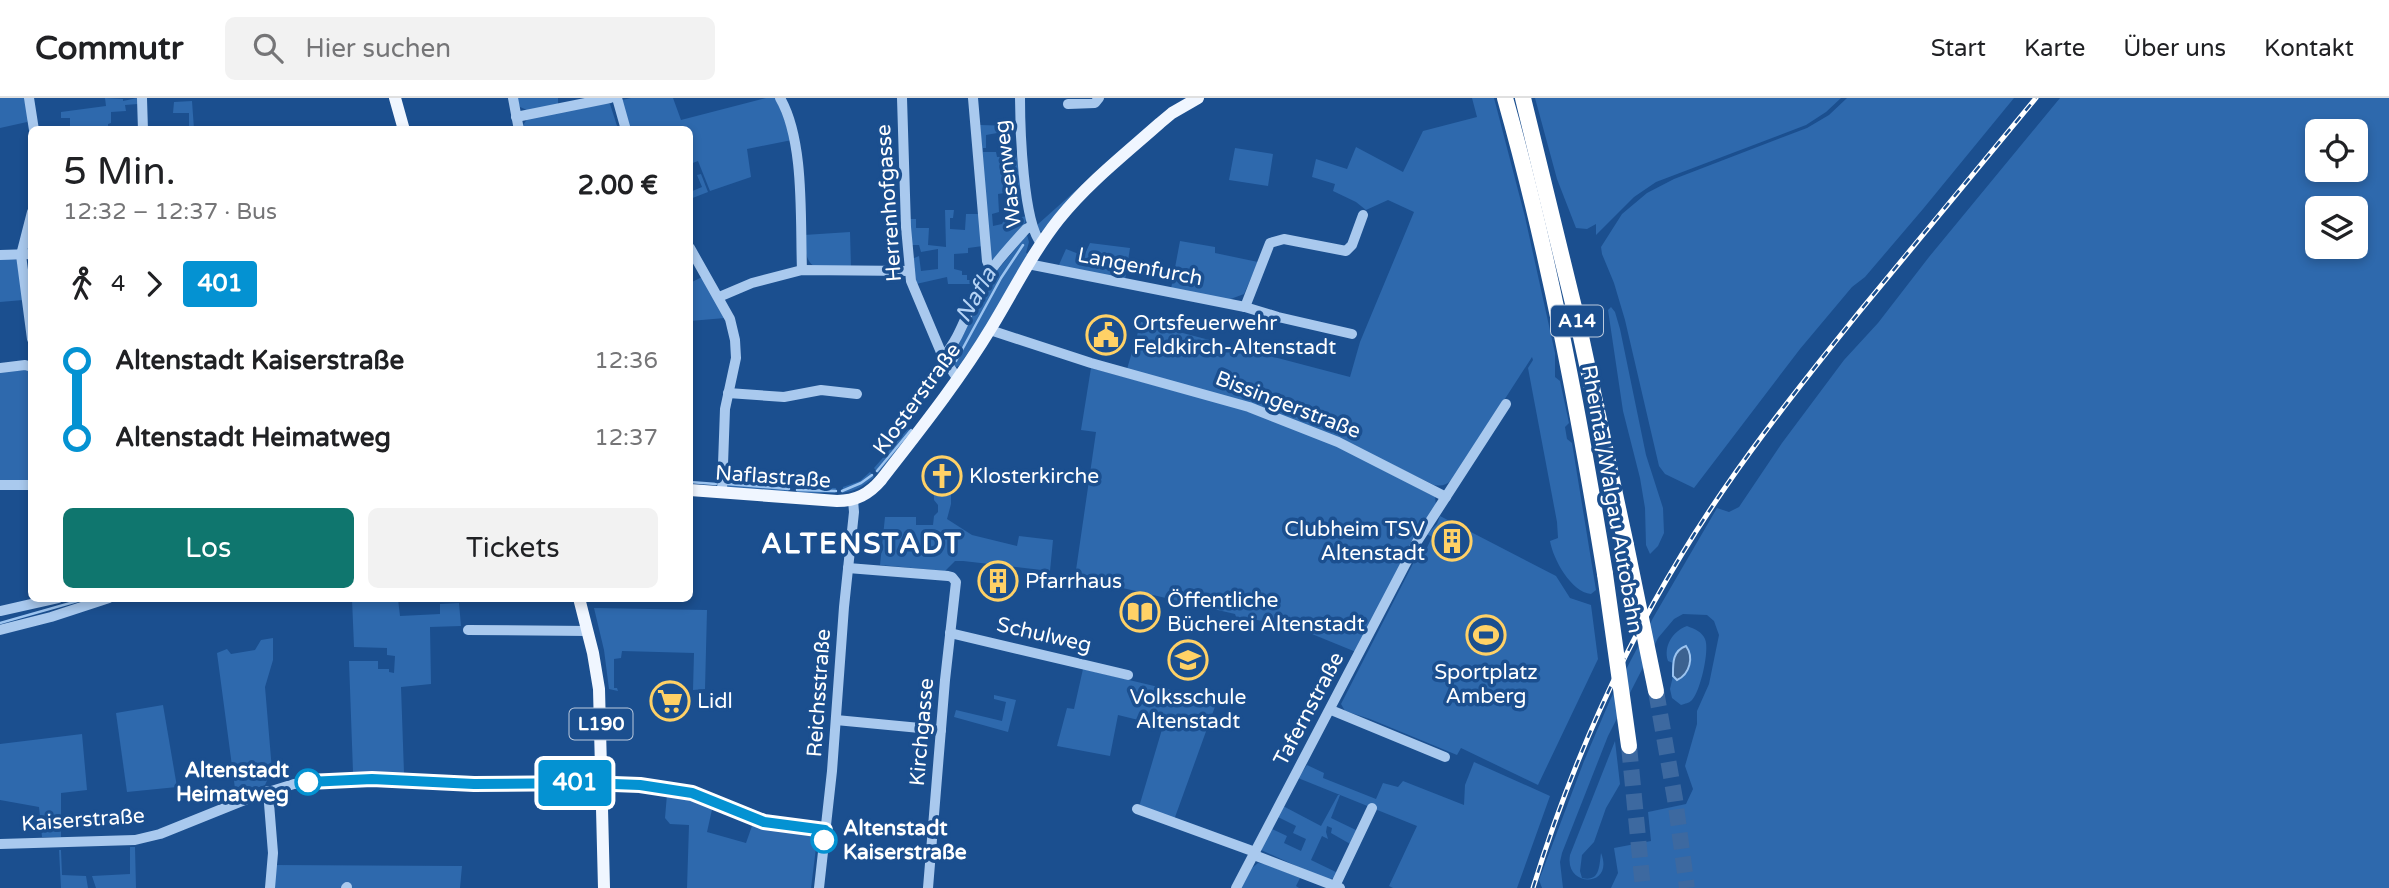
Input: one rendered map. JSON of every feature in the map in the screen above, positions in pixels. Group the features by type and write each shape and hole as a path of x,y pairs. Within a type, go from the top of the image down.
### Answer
{"highway":[{"name":"Rheintal/Walgau Autobahn","path":"1505,98 1555,306 1590,477 1629,746"},
{"name":"Rheintal/Walgau Autobahn","path":"1523,98 1577,320 1656,691"}],"main road":[{"path":"395,98 403,126"},
{"name":"Klosterstraße","path":"853,500 869,492 881,480 957,378 990,330 1041,243 1080,195 1172,113 1198,98"},
{"name":"Naflastraße","path":"693,490 815,500 853,500"},
{"name":"L190","path":"580,602 599,689 604,888"}],"street":[{"path":"29,98 33,126"},
{"path":"142,98 144,126"},
{"path":"513,98 518,126"},
{"path":"516,117 610,98"},
{"path":"617,98 625,126"},
{"path":"780,98 795,139 802,270"},
{"name":"Herrenhofgasse","path":"902,98 910,271 915,293 943,357 949,370 957,378"},
{"path":"973,98 986,261 991,270"},
{"name":"Wasenweg","path":"1020,98 1023,168 1032,226 1041,243"},
{"path":"1068,104 1095,103 1099,98"},
{"path":"1245,307 1270,243 1284,239 1346,251 1352,245 1363,215"},
{"path":"943,357 991,270 1026,229 1032,226"},
{"path":"693,253 730,319 735,340 736,358 725,409 722,492"},
{"path":"0,255 26,254 28,282"},
{"name":"Langenfurch","path":"1028,264 1245,307 1352,334"},
{"path":"719,297 752,283 802,270 910,271"},
{"name":"Bissingerstraße","path":"990,330 1103,367 1249,407 1338,442 1446,497"},
{"path":"0,368 28,366"},
{"path":"728,393 785,397 821,390 857,394"},
{"name":"Tafernstraße","path":"1236,888 1418,541 1506,404"},
{"path":"0,485 28,485"},
{"name":"Reichsstraße","path":"819,888 836,720 853,500"},
{"name":"Kirchgasse","path":"848,568 948,576 954,579 928,888"},
{"path":"0,611 40,602"},
{"path":"0,629 51,617 97,602"},
{"path":"467,630 588,631"},
{"name":"Schulweg","path":"950,633 1128,675"},
{"path":"1331,710 1445,757"},
{"path":"836,720 942,730"},
{"name":"Kaiserstraße","path":"0,844 135,840 160,834 268,791 302,782 372,779 474,784 603,783 660,787 692,793 764,822 825,830"},
{"path":"268,791 273,853 270,888"},
{"path":"1138,809 1337,887 1372,808"}],"shaded area":[{"path":"0,98 24,98 29,118 27,122 0,128"},
{"path":"105,98 123,101 137,98 138,104 125,105 126,111 111,112 111,123 108,126 70,126 70,118 61,118 61,112 106,106"},
{"path":"516,98 558,98 558,105 527,110 520,107"},
{"path":"673,98 681,120 766,98 776,98 792,140 747,149 751,177 710,191 698,161 693,163 693,126 629,126 622,100"},
{"path":"1472,98 1494,98 1525,217 1555,353 1555,377 1560,381 1569,423 1565,427 1567,439 1572,443 1596,590 1591,594 1577,587 1564,574 1550,541 1558,538 1557,522 1528,368 1532,357 1459,470 1449,482 1439,486 1340,439 1127,369 1141,322 1350,377 1360,342 1414,212 1388,200 1366,210 1333,191 1335,184 1312,177 1316,159 1347,169 1356,147 1403,172 1423,131 1477,117"},
{"path":"1535,98 1841,98 1806,125 1656,182 1634,197 1596,235 1596,224 1587,229 1576,228 1557,179"},
{"path":"1847,98 2014,98 1923,209 1800,349 1694,488 1665,474 1659,466 1625,320 1601,247 1622,214 1647,193 1674,179 1807,128 1829,115"},
{"path":"2060,98 2389,98 2389,888 1611,888 1618,873 1614,848 1651,841 1648,812 1686,804 1693,789 1685,766 1697,724 1697,711 1709,684 1719,635 1714,621 1707,615 1683,614 1674,619 1658,638 1608,736 1562,853 1560,862 1563,888 1542,888 1539,880 1610,700 1653,618 1717,508 1729,512 1739,507 1782,443 1844,360 1878,323"},
{"path":"192,101 194,126 189,126 189,113 173,113 174,102"},
{"path":"608,103 617,126 523,126 528,118"},
{"path":"980,125 1016,126 1014,130 986,135 986,148 983,148 983,152 996,152 997,157 1016,155 1023,190 998,194 999,212 992,214 993,226 1002,224 1004,220 1027,216 1025,223 997,259 990,261"},
{"path":"1129,143 1044,231 1038,232 1037,225"},
{"path":"1235,148 1273,154 1268,186 1229,180"},
{"path":"701,174 708,192 693,198 693,191 702,187 697,175"},
{"path":"945,210 954,210 953,218 950,218 950,229 965,230 966,214 980,214 983,246 968,248 968,253 954,254 954,269 962,271 962,275 967,275 967,280 975,280 978,284 948,284 947,277 916,284 912,259 919,256 921,271 938,269 938,249 921,252 919,245 911,245 909,219 916,219 916,228 929,228 928,245 946,247"},
{"path":"850,232 851,267 821,268 811,263 807,257 804,235"},
{"path":"1027,235 1028,254 985,328 956,367 948,356 984,286"},
{"path":"1180,241 1215,247 1215,253 1258,262 1244,294 1228,300 1171,289"},
{"path":"1090,243 1130,248 1125,280 1058,267 1066,249 1084,256"},
{"path":"0,258 17,260 23,300 0,302"},
{"path":"702,277 725,318 693,321 693,282"},
{"path":"1611,307 1620,329 1646,455 1663,508 1664,533 1658,546 1650,554 1646,545 1645,508 1640,478 1623,411 1608,310"},
{"path":"1091,368 1249,411 1336,445 1435,497 1436,505 1356,652 1307,632 1249,618 1242,624 1238,622 1235,614 1075,577 1096,432 1081,430"},
{"path":"28,370 28,481 0,482 0,371"},
{"path":"908,429 912,432 878,473 874,468"},
{"path":"870,472 874,477 867,483 842,493 843,487 860,481"},
{"path":"728,482 788,486 788,493 727,488"},
{"path":"934,483 951,495 947,519 972,535 1017,546 1019,536 1053,540 1050,571 963,561 955,561 945,571 880,565 885,517 916,517 916,525 933,525 934,516 938,512 938,505 934,500"},
{"path":"797,487 836,488 835,493 797,493"},
{"name":"Sportplatz Amberg","path":"1440,516 1556,576 1570,598 1591,605 1598,659 1538,785 1461,748 1457,755 1345,711 1341,704 1420,550 1425,552 1432,537 1427,534 1437,524"},
{"path":"352,602 398,602 400,616 440,614 440,604 459,603 461,626 430,627 431,684 401,687 404,773 353,772 349,661 378,661 378,669 389,669 389,672 394,673 395,656 387,655 387,648 354,647"},
{"path":"594,608 707,610 705,689 693,690 694,653 622,651 621,658 614,659 614,688 618,691 609,689 604,650"},
{"path":"1687,626 1704,637 1706,652 1695,696 1681,705 1672,698 1670,689 1673,676 1674,679 1675,656 1673,663 1668,661 1667,650 1674,635"},
{"path":"273,638 273,660 265,687 272,770 265,785 236,796 217,653 227,649 231,654 255,650 261,640"},
{"path":"1686,646 1690,655 1689,665 1685,674 1677,680 1673,676 1674,658 1681,648"},
{"path":"1083,669 1217,701 1174,820 1139,807 1163,726 1118,715 1110,756 1057,746 1067,708 1074,709"},
{"path":"994,695 1016,700 1008,732 954,717 956,710 1002,721 1006,702 994,699"},
{"path":"163,705 177,787 127,792 116,713"},
{"path":"82,734 87,790 61,793 61,837 42,837 39,807 0,800 0,744"},
{"path":"1615,741 1620,784 1606,808 1594,842 1582,855 1580,871 1582,878 1588,879 1595,876 1599,868 1601,853 1601,873 1596,878 1588,880 1581,878 1574,874 1570,866 1570,855"},
{"path":"1474,762 1550,796 1517,888 1389,886 1417,826 1298,778 1307,765 1324,773 1323,778 1376,799 1383,783 1398,787 1403,781 1464,805 1465,785"},
{"path":"667,794 713,805 707,832 746,843 753,823 813,832 817,840 811,888 687,888 689,825 670,824 665,818"},
{"path":"1338,795 1331,818 1358,831 1352,845 1331,833 1332,828 1327,826 1328,839 1322,836 1311,860 1338,873 1334,878 1327,880 1261,850 1272,829 1287,836 1284,843 1301,851 1306,839 1293,833 1296,826 1278,817 1283,806 1321,826"},
{"path":"130,847 135,847 136,888 96,888 92,876 130,874"},
{"path":"59,850 62,875 86,876 88,888 61,888"},
{"path":"1258,863 1300,878 1296,886 1299,888 1241,888 1252,868"},
{"path":"272,865 462,866 460,888 270,888"}],"waterway":[{"name":"Nafla","path":"956,361 1001,278 1023,245"},
{"name":"Nafla","path":"877,471 911,430"},
{"name":"Nafla","path":"842,491 872,475"},
{"name":"Nafla","path":"693,482 716,484"},
{"name":"Nafla","path":"727,484 789,489"},
{"name":"Nafla","path":"797,490 836,491"},
{"name":"Nafla","path":"0,623 74,602"}],"tunnel":[{"path":"1656,691 1687,888"},
{"path":"1629,746 1643,888"}],"railway":[{"path":"1533,888 1562,801 1597,716 1637,634 1702,522 1813,370 2036,98"}],"bus line":[{"name":"401","path":"308,782 407,779 474,784 613,783 660,787 716,801 764,822 825,830 824,840"}],"place":[{"name":"Ortsfeuerwehr Feldkirch-Altenstadt","path":"1106,335"},
{"name":"Klosterkirche","path":"942,476"},
{"name":"Clubheim TSV Altenstadt","path":"1452,541"},
{"name":"Pfarrhaus","path":"998,581"},
{"name":"Öffentliche Bücherei Altenstadt","path":"1140,612"},
{"name":"Sportplatz Amberg","path":"1486,635"},
{"name":"Volksschule Altenstadt","path":"1188,660"},
{"name":"Lidl","path":"670,701"},
{"name":"Altenstadt Heimatweg","path":"308,782"},
{"name":"Altenstadt Kaiserstraße","path":"824,840"}],"district":[{"name":"ALTENSTADT","path":"862,544"}]}
